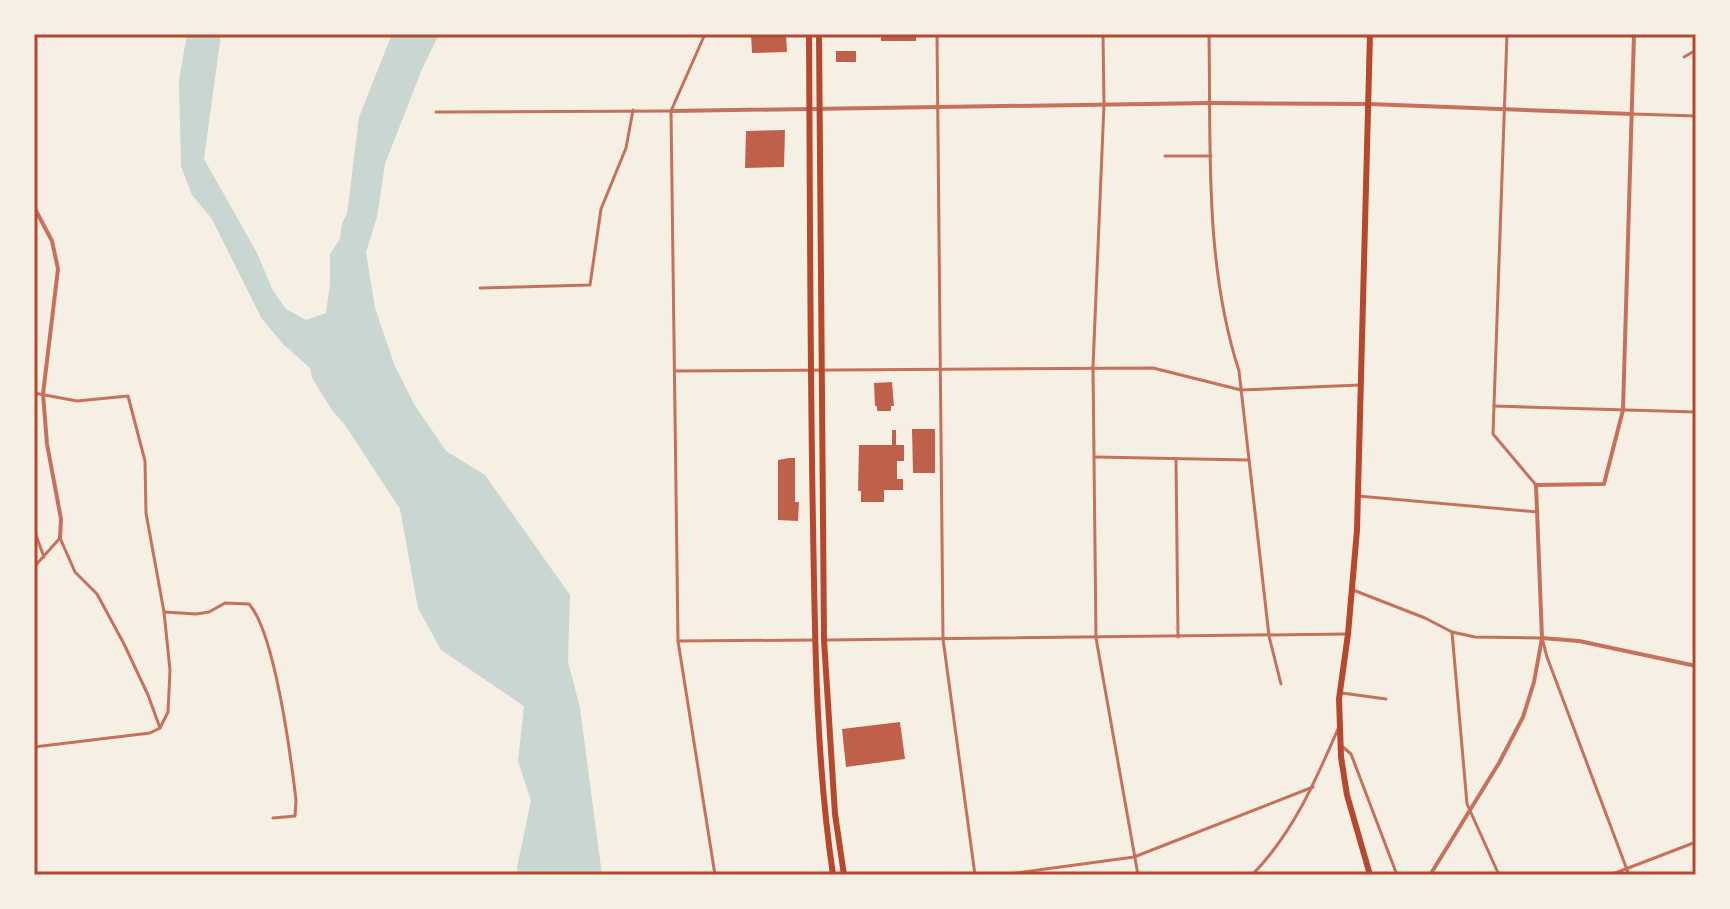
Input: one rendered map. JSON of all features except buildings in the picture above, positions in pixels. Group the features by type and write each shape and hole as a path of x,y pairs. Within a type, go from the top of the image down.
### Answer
{"highway":[{"path":"809,34 810,371 817,715 833,875"},
{"path":"819,34 824,640 834,800 844,875"},
{"path":"1370,34 1358,496 1353,590 1340,692 1339,725 1347,795 1370,875"}],"street":[{"path":"705,34 671,111 678,641 715,875"},
{"path":"937,34 943,639 975,875"},
{"path":"1103,34 1104,104 1093,367 1096,638 1138,875"},
{"path":"1209,34 1213,250 1227,332 1239,371 1269,636 1281,684"},
{"path":"1430,875 1470,814 1523,717 1534,682 1542,638 1536,485 1493,434 1507,34"},
{"path":"1536,485 1604,484 1623,410 1634,34"},
{"path":"1684,57 1696,50"},
{"path":"436,112 1210,103 1369,104 1696,116"},
{"path":"480,288 590,285 601,209 626,148 633,110"},
{"path":"1165,156 1211,156"},
{"path":"34,207 52,241 58,269 43,394 47,444 61,519 60,538 75,572 97,594 124,644 160,728"},
{"path":"675,371 1153,368 1241,390 1361,385"},
{"path":"34,393 77,401 128,396 145,461 146,513 164,612 170,670 168,712 160,728 150,733 34,747"},
{"path":"1494,406 1696,412"},
{"path":"1094,457 1248,460"},
{"path":"1176,459 1178,637"},
{"path":"1358,496 1538,512"},
{"path":"34,530 44,558"},
{"path":"34,567 60,538"},
{"path":"1353,590 1452,632 1475,637 1579,641 1696,666"},
{"path":"164,612 209,612 225,603 249,604 258,614 272,661 296,800 295,816 273,818"},
{"path":"1452,632 1470,814 1499,875"},
{"path":"678,641 1348,634"},
{"path":"1542,638 1629,875"},
{"path":"1340,692 1386,699"},
{"path":"1252,875 1286,835 1313,787 1339,725"},
{"path":"1340,745 1351,754 1397,875"},
{"path":"1001,875 1134,857 1313,787"},
{"path":"1610,875 1696,842"}],"shaded area":[{"path":"187,34 221,34 204,159 257,253 273,291 286,309 306,320 326,313 330,254 340,239 347,214 359,117 392,34 439,34 385,164 377,217 366,252 375,308 394,364 414,404 446,451 485,475 570,595 568,662 580,708 602,875 518,875 531,801 518,761 524,706 441,650 418,608 400,509 332,410 312,378 310,368 284,345 262,319 212,219 192,195 181,166 179,80"}]}
